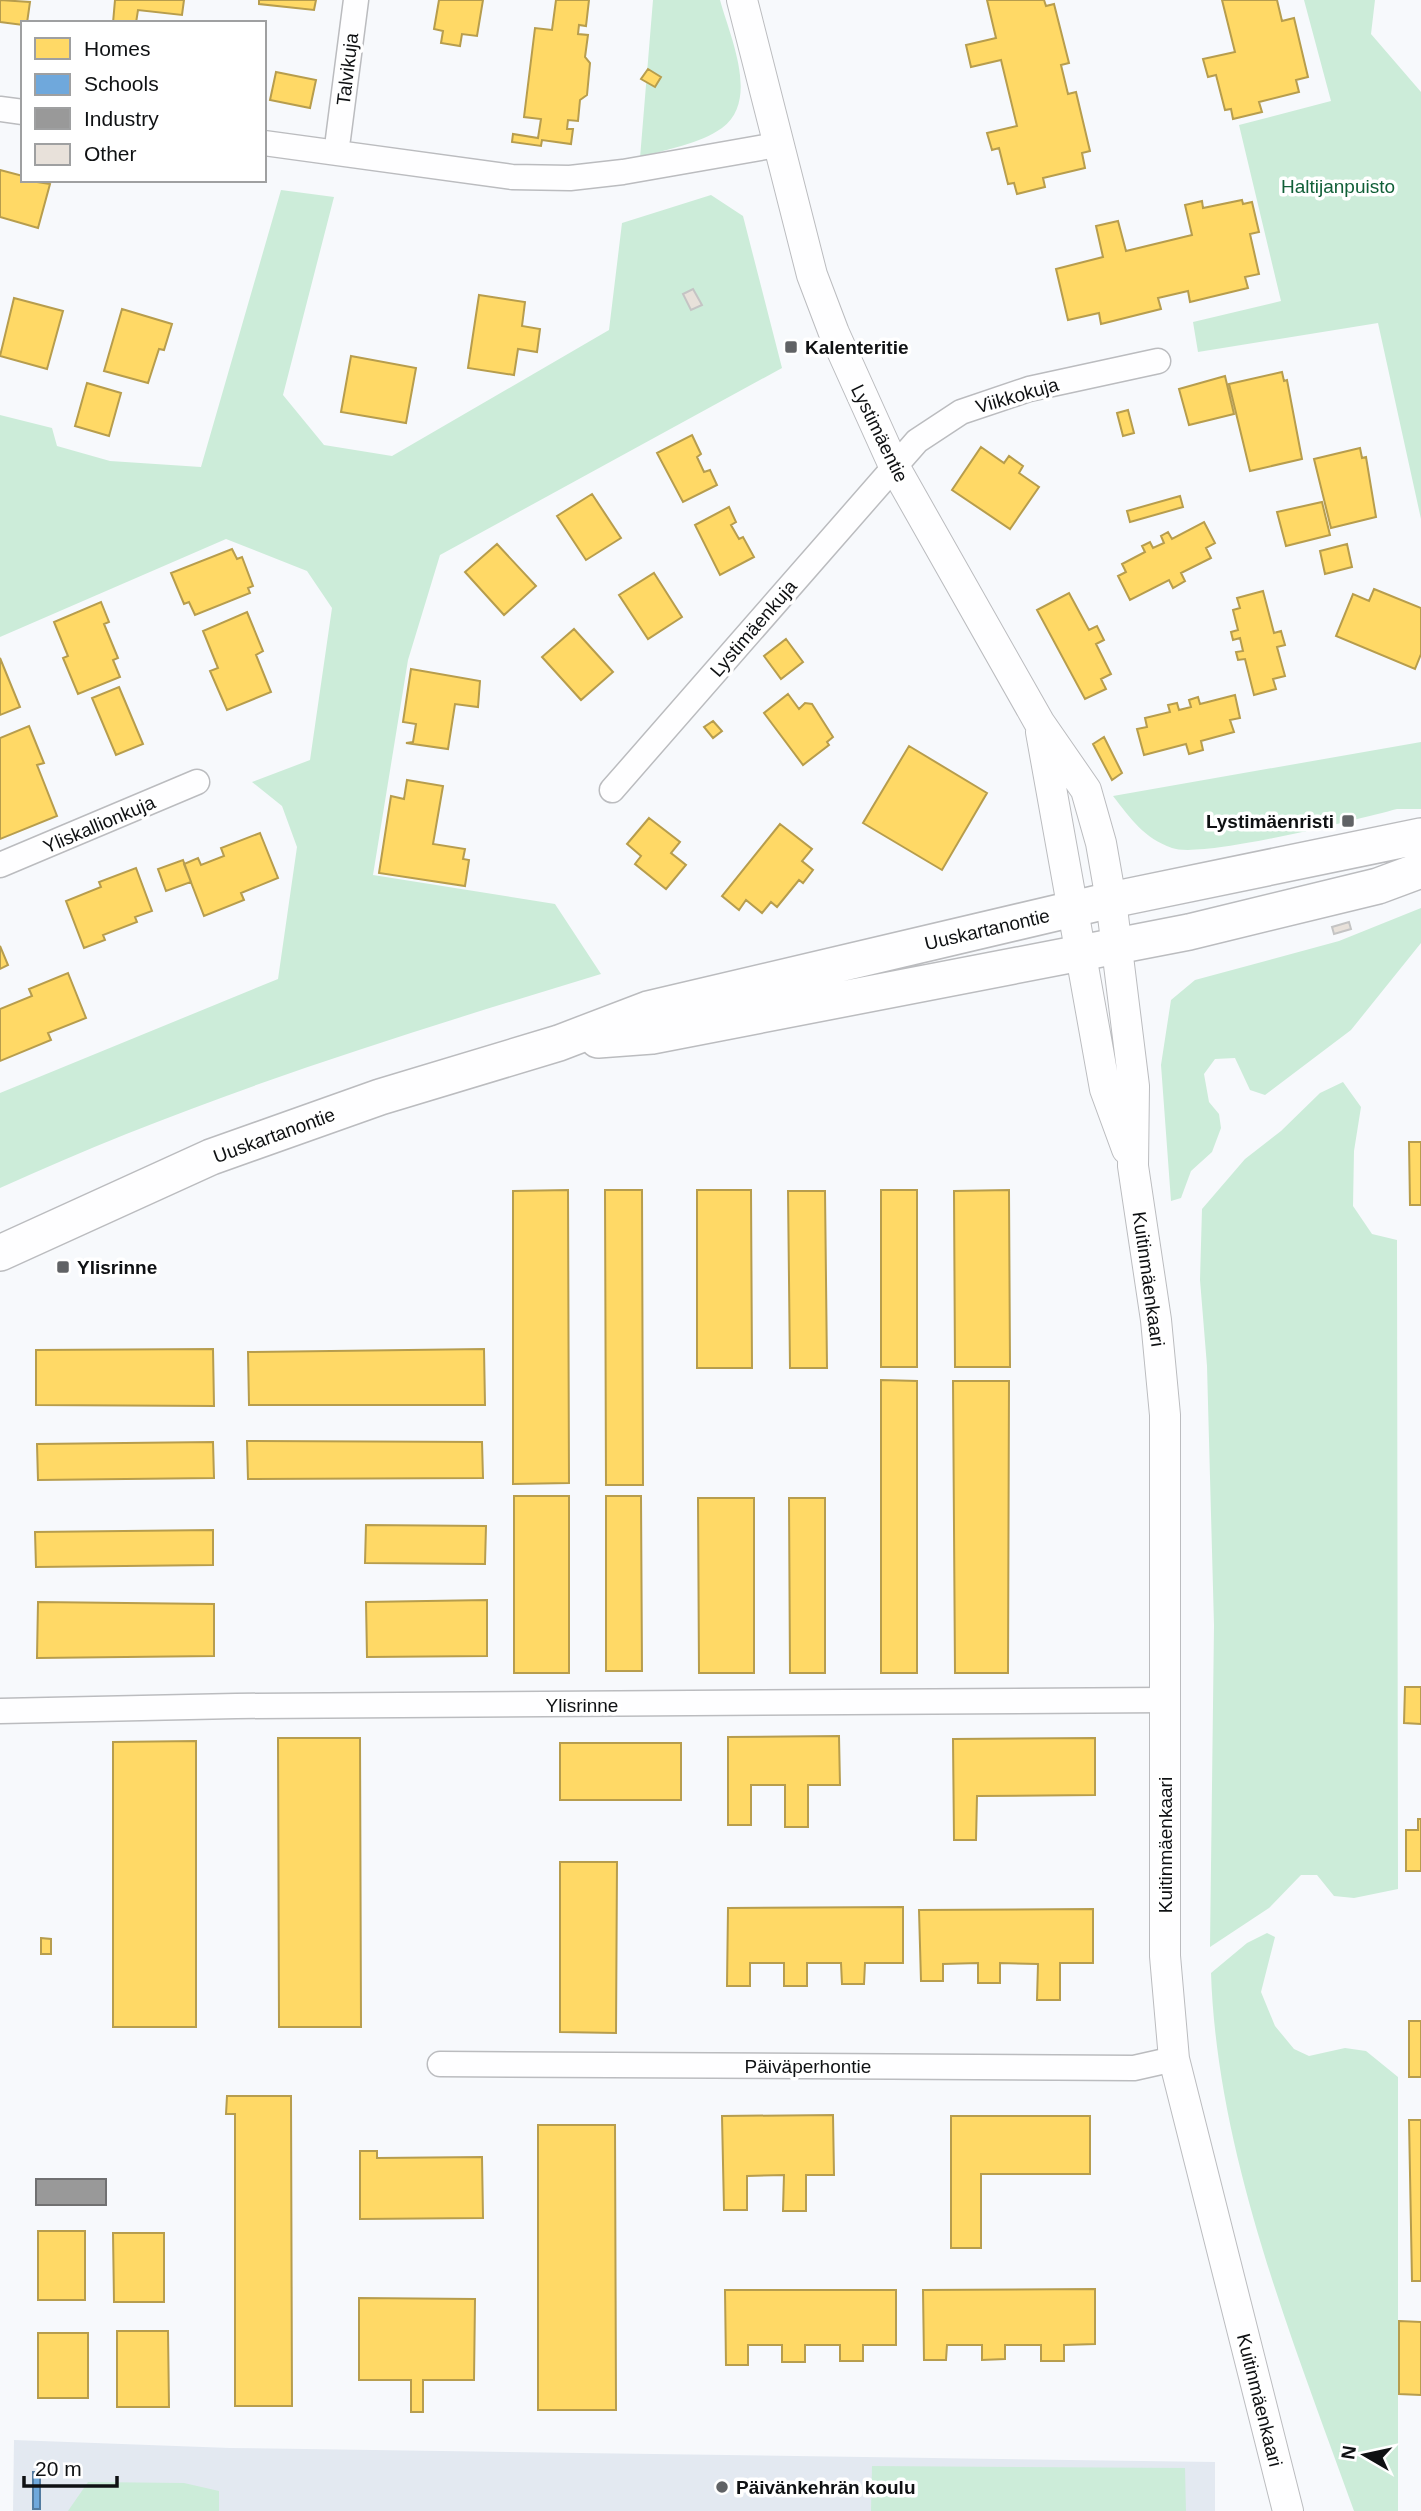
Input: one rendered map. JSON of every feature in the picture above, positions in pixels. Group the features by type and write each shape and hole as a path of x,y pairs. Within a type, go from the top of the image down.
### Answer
{"main road":[{"name":"Uuskartanontie","path":"0,1253 211,1157 380,1097 559,1042 648,1009 1111,900 1421,836"},
{"name":"Uuskartanontie","path":"559,1042 652,1036 1118,947 1266,915 1378,886 1421,870"}],"street":[{"name":"Talvikuja","path":"338,139 356,0"},
{"name":"Lystimäentie","path":"742,0 812,275 834,333 894,466 1039,722 1086,790 1101,842 1118,947"},
{"path":"0,108 21,111"},
{"path":"266,143 512,177 570,178 623,172 777,145"},
{"name":"Viikkokuja","path":"894,466 917,441 961,412 1029,389 1158,361"},
{"name":"Lystimäenkuja","path":"612,790 894,466"},
{"name":"Lystimäentie","path":"1039,722 1080,954"},
{"name":"Yliskallionkuja","path":"0,866 197,782"},
{"name":"Kuitinmäenkaari","path":"1118,947 1135,1086 1133,1166 1156,1320 1165,1415 1165,1956 1174,2059 1288,2511"},
{"name":"Kuitinmäenkaari","path":"1080,954 1105,1089 1133,1166"},
{"name":"Ylisrinne","path":"0,1711 236,1706 1165,1700"},
{"name":"Päiväperhontie","path":"440,2064 1134,2068 1174,2059"}],"shaded area":[{"name":"Päivänkehrän koulu","path":"14,2440 230,2448 1215,2462 1215,2511 13,2511"}],"green space":[{"path":"653,0 720,0 735,49 741,85 733,116 722,128 693,142 640,158"},
{"name":"Haltijanpuisto","path":"1304,0 1375,0 1371,34 1421,92 1421,519 1378,323 1198,352 1193,322 1281,301 1239,125 1331,101"},
{"path":"281,190 334,197 283,395 324,445 392,456 609,330 622,223 711,195 743,216 782,368 440,555 408,660 373,875 555,904 601,974 297,1071 147,1126 0,1188 0,1093 278,979 297,847 282,806 252,782 310,760 332,608 307,571 226,539 0,637 0,415 52,428 57,446 110,461 201,467"},
{"path":"1421,742 1421,809 1397,809 1246,843 1189,850 1172,848 1146,833 1113,796"},
{"path":"1421,908 1421,943 1351,1030 1265,1095 1250,1090 1235,1058 1215,1059 1204,1074 1209,1102 1219,1114 1221,1128 1212,1152 1191,1171 1181,1198 1171,1201 1161,1065 1171,1000 1195,980 1339,941"},
{"path":"1343,1082 1361,1107 1354,1151 1353,1206 1372,1234 1397,1240 1398,1889 1354,1898 1334,1896 1317,1875 1301,1875 1269,1908 1210,1947 1214,1625 1207,1366 1200,1280 1202,1209 1245,1159 1281,1131 1320,1093"},
{"path":"1267,1933 1275,1937 1261,1992 1275,2026 1294,2049 1309,2056 1345,2048 1366,2051 1398,2077 1398,2511 1354,2511 1262,2246 1227,2110 1216,2041 1211,1973 1247,1943"},
{"path":"872,2466 1185,2468 1186,2511 871,2511"},
{"path":"88,2482 184,2483 219,2491 219,2511 68,2511"}],"building: Homes":[{"path":"0,0 30,2 27,21 21,21 21,25 0,22"},
{"path":"115,0 184,0 182,15 138,10 136,21 113,21"},
{"path":"259,0 316,0 314,10 259,4"},
{"path":"439,0 483,0 477,36 462,34 460,46 441,43 443,31 434,29"},
{"path":"556,0 589,0 586,26 579,25 578,34 588,35 585,57 590,63 587,95 580,100 578,121 568,120 567,129 573,129 571,144 542,140 541,146 512,142 513,134 538,138 541,119 524,117 535,28 552,30"},
{"path":"987,0 1044,0 1046,6 1054,4 1069,63 1061,65 1068,94 1076,92 1090,151 1082,153 1085,168 1043,178 1045,187 1017,194 1014,183 1008,184 999,148 992,150 987,133 1017,126 1001,60 971,67 966,45 996,38"},
{"path":"1222,0 1277,0 1282,21 1294,18 1308,77 1296,80 1299,92 1259,102 1262,112 1233,119 1231,109 1225,110 1216,75 1208,77 1203,59 1235,52"},
{"path":"648,69 661,77 655,87 641,79"},
{"path":"276,72 316,80 310,108 270,100"},
{"path":"0,170 21,175 21,182 50,184 38,228 0,217"},
{"path":"1242,200 1243,204 1252,202 1259,232 1250,234 1259,274 1245,277 1248,288 1190,302 1188,291 1158,298 1161,309 1101,324 1099,313 1068,320 1056,269 1103,257 1096,226 1118,221 1126,251 1192,235 1185,205 1202,201 1203,208"},
{"path":"479,295 525,302 522,326 540,329 537,352 518,349 514,375 468,368"},
{"path":"14,298 63,311 47,369 0,356"},
{"path":"122,309 172,324 164,350 159,349 148,383 104,371"},
{"path":"351,356 416,368 406,423 341,412"},
{"path":"1282,372 1284,381 1287,380 1302,459 1250,471 1229,384"},
{"path":"1225,376 1234,414 1189,425 1179,389"},
{"path":"87,383 121,393 109,436 75,426"},
{"path":"1128,410 1134,433 1123,436 1117,413"},
{"path":"692,435 701,454 697,457 704,472 710,470 717,485 683,502 657,453"},
{"path":"981,447 1004,463 1009,456 1023,466 1019,473 1039,487 1010,529 952,490"},
{"path":"1360,448 1362,458 1366,457 1376,517 1331,528 1314,459"},
{"path":"592,494 621,538 586,560 557,516"},
{"path":"1180,496 1183,507 1130,522 1127,511"},
{"path":"1322,502 1330,535 1286,546 1277,512"},
{"path":"729,507 736,522 731,525 739,539 743,537 754,557 720,575 695,525"},
{"path":"1204,522 1215,543 1206,548 1211,558 1181,573 1185,581 1173,588 1169,580 1130,600 1118,576 1126,572 1122,564 1145,552 1142,546 1150,542 1153,548 1164,543 1161,536 1168,532 1172,539"},
{"path":"497,544 536,586 504,615 465,572"},
{"path":"1347,544 1352,567 1325,574 1320,551"},
{"path":"232,549 237,559 242,557 253,586 248,588 250,593 195,615 189,602 184,604 171,573"},
{"path":"654,573 682,617 648,639 619,595"},
{"path":"1374,589 1421,608 1421,654 1415,669 1336,636 1353,594 1369,601"},
{"path":"1263,591 1274,633 1281,631 1285,645 1277,647 1285,676 1273,679 1276,689 1254,695 1245,659 1238,660 1236,652 1243,651 1240,638 1233,640 1231,632 1238,630 1233,610 1240,608 1237,598"},
{"path":"1069,593 1089,630 1097,626 1104,640 1096,644 1111,674 1101,679 1106,689 1085,699 1037,610"},
{"path":"101,602 109,622 104,624 118,658 113,660 120,677 78,694 63,658 68,656 54,622"},
{"path":"247,612 263,651 256,655 271,692 227,710 210,671 218,668 203,631"},
{"path":"574,629 613,672 581,700 542,657"},
{"path":"786,639 803,662 781,679 764,656"},
{"path":"0,658 20,707 0,715"},
{"path":"411,669 480,681 478,707 455,704 448,749 406,743 413,742 416,724 403,722"},
{"path":"119,687 143,744 116,755 92,698"},
{"path":"788,694 799,709 805,703 812,704 833,737 827,742 829,745 803,765 764,713"},
{"path":"1235,695 1240,718 1230,720 1234,732 1201,741 1203,750 1189,754 1186,744 1144,755 1137,729 1147,727 1145,718 1170,712 1168,705 1177,703 1179,710 1191,707 1189,700 1198,697 1200,704"},
{"path":"713,721 722,731 713,738 704,727"},
{"path":"29,726 44,763 37,765 57,816 0,839 0,738"},
{"path":"1104,737 1122,773 1112,780 1093,744"},
{"path":"909,746 987,793 942,870 863,823"},
{"path":"407,780 443,786 433,844 465,849 463,859 469,860 465,886 379,873 391,796 404,799"},
{"path":"649,818 680,842 671,853 686,865 666,889 635,864 641,856 627,844"},
{"path":"780,824 812,849 802,861 813,870 803,883 799,880 777,907 771,902 762,913 746,900 739,910 722,896"},
{"path":"260,833 278,878 241,893 244,900 204,916 184,864 198,858 201,865 224,856 221,848"},
{"path":"183,860 191,882 166,891 158,869"},
{"path":"136,868 152,911 135,917 137,922 103,935 105,940 84,948 66,901 101,887 99,882"},
{"path":"0,946 8,965 0,969"},
{"path":"68,973 86,1018 48,1033 51,1040 0,1061 0,1009 32,996 29,989"},
{"path":"1409,1142 1421,1142 1421,1205 1410,1205"},
{"path":"568,1190 569,1483 513,1484 513,1191"},
{"path":"605,1190 642,1190 643,1485 606,1485"},
{"path":"697,1190 751,1190 752,1368 697,1368"},
{"path":"881,1190 917,1190 917,1367 881,1367"},
{"path":"1009,1190 1010,1367 955,1367 954,1191"},
{"path":"788,1191 825,1191 827,1368 790,1368"},
{"path":"213,1349 214,1406 36,1405 36,1350"},
{"path":"484,1349 485,1405 249,1405 248,1352"},
{"path":"881,1380 917,1381 917,1673 881,1673"},
{"path":"953,1381 1009,1381 1008,1673 955,1673"},
{"path":"247,1441 482,1442 483,1478 248,1479"},
{"path":"213,1442 214,1478 38,1480 37,1444"},
{"path":"514,1496 569,1496 569,1673 514,1673"},
{"path":"606,1496 641,1496 642,1671 606,1671"},
{"path":"698,1498 754,1498 754,1673 699,1673"},
{"path":"789,1498 825,1498 825,1673 790,1673"},
{"path":"366,1525 486,1526 485,1564 365,1563"},
{"path":"213,1530 213,1565 36,1567 35,1532"},
{"path":"487,1600 487,1656 367,1657 366,1602"},
{"path":"38,1602 214,1604 214,1656 37,1658"},
{"path":"1405,1687 1421,1687 1421,1724 1404,1723"},
{"path":"839,1736 840,1785 808,1785 808,1827 785,1827 785,1785 751,1785 751,1825 728,1825 728,1737"},
{"path":"278,1738 360,1738 361,2027 279,2027"},
{"path":"1095,1738 1095,1795 977,1796 976,1840 954,1840 953,1739"},
{"path":"196,1741 196,2027 113,2027 113,1742"},
{"path":"560,1743 681,1743 681,1800 560,1800"},
{"path":"1418,1819 1421,1819 1421,1871 1406,1871 1406,1830 1418,1830"},
{"path":"560,1862 617,1862 616,2033 560,2032"},
{"path":"903,1907 903,1963 865,1963 864,1984 842,1984 841,1963 807,1963 807,1986 784,1986 784,1963 750,1963 750,1986 727,1986 728,1908"},
{"path":"1093,1909 1093,1963 1060,1963 1060,2000 1037,2000 1038,1964 1000,1963 1000,1983 978,1983 978,1963 943,1964 943,1981 921,1981 919,1910"},
{"path":"41,1938 51,1939 51,1954 41,1954"},
{"path":"1409,2021 1421,2021 1421,2077 1409,2077"},
{"path":"227,2096 291,2096 292,2406 235,2406 235,2114 226,2114"},
{"path":"833,2115 834,2175 806,2175 806,2211 783,2211 784,2175 747,2176 747,2210 724,2210 722,2116"},
{"path":"951,2116 1090,2116 1090,2174 981,2174 981,2248 951,2248"},
{"path":"1409,2120 1421,2120 1421,2281 1412,2281"},
{"path":"538,2125 615,2125 616,2410 538,2410"},
{"path":"360,2151 377,2151 377,2158 482,2157 483,2218 360,2219"},
{"path":"38,2231 85,2231 85,2300 38,2300"},
{"path":"113,2233 164,2233 164,2302 114,2302"},
{"path":"1095,2289 1095,2344 1064,2345 1064,2361 1041,2361 1041,2345 1005,2345 1005,2359 982,2360 982,2345 947,2345 946,2360 924,2360 923,2290"},
{"path":"725,2290 896,2290 896,2345 863,2345 863,2361 840,2361 840,2345 805,2345 805,2362 782,2362 782,2345 748,2345 748,2365 726,2365"},
{"path":"359,2298 475,2299 474,2380 423,2380 423,2412 411,2412 411,2380 359,2380"},
{"path":"1399,2321 1421,2322 1421,2395 1399,2394"},
{"path":"117,2331 168,2331 169,2407 117,2407"},
{"path":"38,2333 88,2333 88,2398 38,2398"}],"building: Schools":[{"path":"33,2472 40,2472 40,2509 33,2509"}],"building: Industry":[{"path":"36,2179 106,2179 106,2205 36,2205"}],"building: Other":[{"path":"693,289 702,305 691,310 683,294"},
{"path":"1349,922 1351,929 1334,934 1332,927"}],"place":[{"name":"Kalenteritie","path":"791,347"},
{"name":"Lystimäenristi","path":"1348,821"},
{"name":"Ylisrinne","path":"63,1267"},
{"name":"Päivänkehrän koulu","path":"722,2487"}]}
